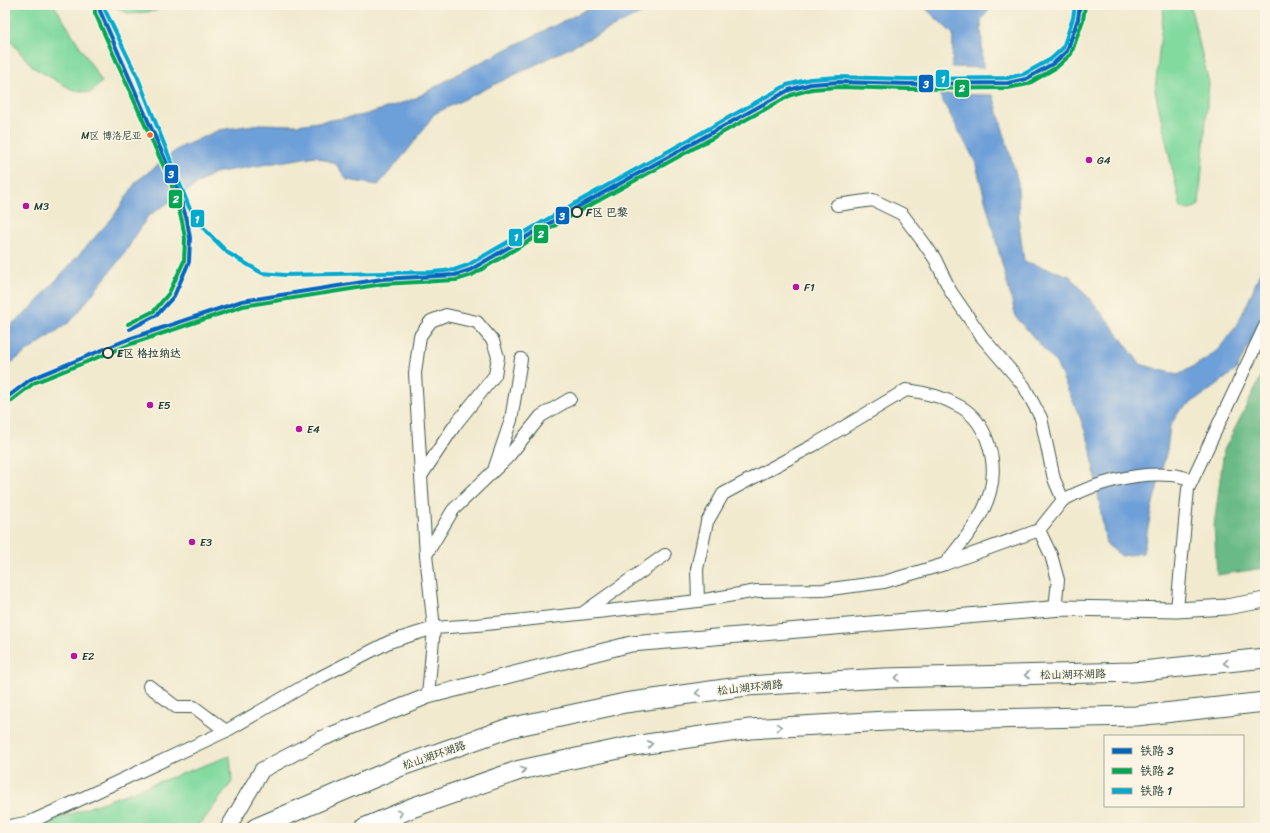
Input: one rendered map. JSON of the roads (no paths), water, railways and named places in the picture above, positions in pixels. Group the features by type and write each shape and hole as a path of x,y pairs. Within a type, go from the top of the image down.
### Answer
{"main road":[{"name":"松山湖环湖路","path":"256,828 398,767 509,728 625,703 746,686 884,678 1133,672 1265,658"},
{"path":"364,828 414,807 520,770 633,746 750,729 886,721 1136,716 1265,702"}],"street":[{"path":"838,205 873,200 902,214 920,237 935,259 951,292 982,337 1024,386 1041,418 1054,479 1063,500"},
{"path":"421,476 455,425 496,375 498,357 493,341 477,322 446,315 431,321 420,336 416,373 421,476 426,555 434,628 428,696"},
{"path":"1177,610 1188,489 1265,326"},
{"path":"494,470 511,420 521,359"},
{"path":"698,601 697,569 707,522 723,494 814,445 906,390 939,396 963,408 981,428 990,448 992,470 990,492 977,521 945,564"},
{"path":"426,555 453,510 508,457 541,416 570,399"},
{"path":"5,827 30,822 226,731 311,682 389,642 434,628 477,625 698,601 757,591 823,590 884,582 945,564 1039,530 1063,500 1080,491 1124,478 1172,475 1192,480"},
{"path":"1039,530 1052,555 1058,580 1055,609"},
{"path":"582,614 665,555"},
{"path":"228,828 262,770 321,739 428,696 631,644 1055,609 1177,610 1226,607 1264,601"},
{"path":"149,686 176,707 194,707 226,731"}],"water":[{"path":"596,5 658,5 434,114 409,149 378,185 347,180 336,164 316,156 214,173 148,216 124,254 71,321 5,367 5,330 32,307 114,216 136,182 179,148 219,130 260,124 297,125 364,115 414,99 461,72"},
{"path":"922,5 993,5 981,20 983,68 952,67 953,34"},
{"path":"939,94 993,95 1018,182 1019,224 1024,261 1070,276 1109,322 1140,364 1178,375 1201,362 1217,350 1229,336 1242,315 1265,258 1265,307 1258,327 1236,370 1206,393 1180,410 1170,426 1167,450 1153,503 1143,553 1122,556 1106,544 1090,445 1080,417 1056,363 1016,317 975,161"}],"rail line":[{"name":"2","path":"95,5 95,13 171,183 182,221 185,238 184,261 169,293 154,311 128,324"},
{"name":"3","path":"100,5 100,11 175,182 187,220 190,238 189,262 174,296 157,315 130,329"},
{"name":"1","path":"105,5 105,10 138,78 189,207 206,231 228,253 262,273 285,275 432,272 454,270 468,265 787,85 810,79 839,77 908,79 1007,78 1024,74 1051,59 1063,48 1073,18 1075,5"},
{"name":"3","path":"5,399 31,379 129,339 242,301 382,279 455,275 470,270 574,209 789,90 811,84 839,82 908,84 1008,83 1026,79 1054,63 1067,51 1078,19 1080,5"},
{"name":"2","path":"8,403 34,383 131,344 243,306 383,284 456,280 472,275 576,213 791,95 812,89 839,87 908,89 1008,88 1028,84 1057,67 1071,54 1083,20 1085,6"}],"place":[{"name":"M区 博洛尼亚","path":"150,135"},
{"name":"G4","path":"1089,160"},
{"name":"M3","path":"26,206"},
{"name":"F区 巴黎","path":"577,212"},
{"name":"F1","path":"796,287"},
{"name":"E区 格拉纳达","path":"108,353"},
{"name":"E5","path":"150,405"},
{"name":"E4","path":"299,429"},
{"name":"E3","path":"192,542"},
{"name":"E2","path":"74,656"}]}
